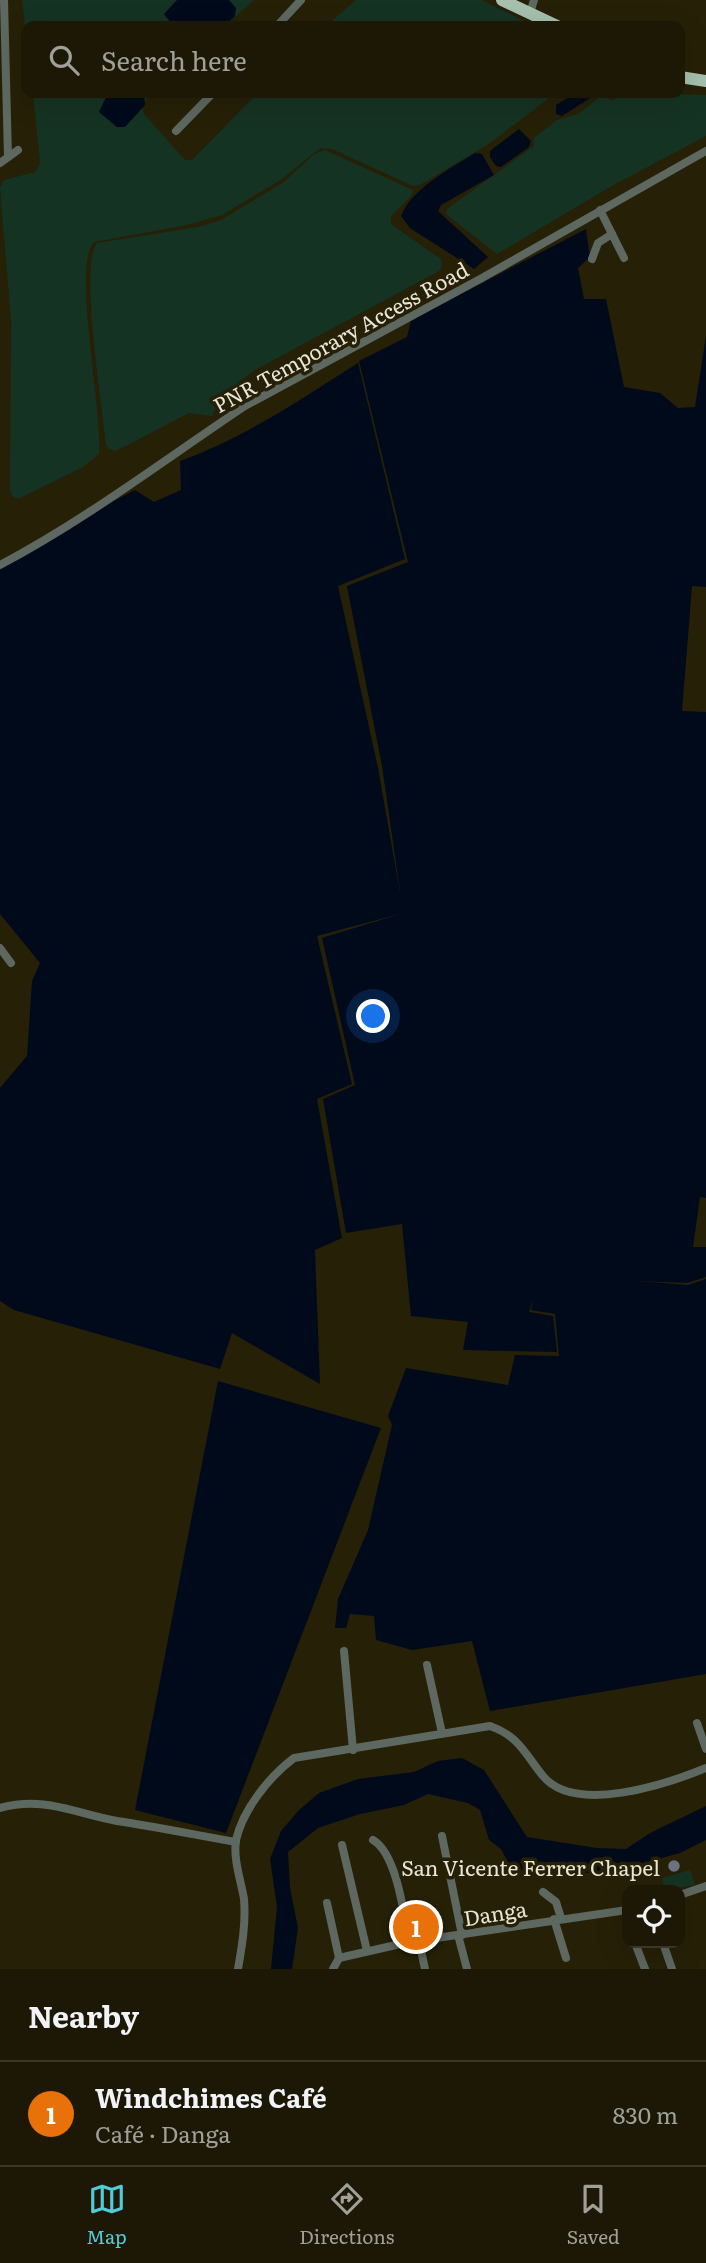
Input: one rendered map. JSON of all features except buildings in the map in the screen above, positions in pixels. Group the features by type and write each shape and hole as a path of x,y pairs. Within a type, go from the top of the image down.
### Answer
{"highway":[{"path":"502,0 547,21"},
{"path":"685,77 706,81"}],"street":[{"path":"4,0 8,157"},
{"path":"282,21 302,0"},
{"path":"530,13 534,0"},
{"path":"176,131 208,98"},
{"path":"0,163 18,150"},
{"name":"PNR Temporary Access Road","path":"0,565 81,519 135,478 192,444 209,429 245,406 482,278 706,151"},
{"path":"600,210 624,258"},
{"path":"592,259 598,243 612,234"},
{"path":"0,948 11,963"},
{"path":"344,1651 353,1750"},
{"path":"427,1665 442,1733"},
{"path":"697,1723 706,1749"},
{"path":"238,1969 244,1939 244,1901 236,1842 245,1818 276,1771 294,1758 490,1726 516,1738 553,1785 580,1795 646,1790 706,1769"},
{"path":"0,1808 22,1802 43,1802 118,1821 236,1842"},
{"path":"442,1836 467,1969"},
{"path":"373,1840 383,1845 391,1866 409,1942"},
{"path":"342,1845 367,1951"},
{"path":"685,1893 706,1886"},
{"path":"543,1892 556,1902 566,1958"},
{"path":"327,1903 339,1958 333,1969"},
{"name":"Danga","path":"339,1958 409,1942 622,1910"},
{"path":"419,1941 425,1969"},
{"path":"637,1948 645,1969"},
{"path":"665,1948 672,1969"}],"green space":[{"path":"22,0 254,0 231,21 24,21"},
{"path":"356,0 481,0 525,21 332,21"},
{"path":"706,95 706,136 610,187 497,254 446,214 447,209 534,146 534,138 557,120 578,114 598,98 612,100"},
{"path":"34,98 148,98 142,106 144,114 185,160 192,160 253,98 549,98 490,143 420,185 413,186 332,149 320,148 282,179 222,215 187,225 94,242 88,256 86,279 99,454 83,467 18,499 13,497 10,491 11,320 0,188 4,180 35,172 40,163"},
{"path":"325,150 413,190 411,196 391,216 391,224 442,260 441,270 253,371 223,394 212,416 189,413 116,451 109,449 106,445 91,307 92,257 97,243 198,227 221,220 284,182 314,154"},
{"path":"690,1870 695,1885 664,1885 662,1878"}],"water":[{"path":"177,0 229,0 236,8 235,16 230,21 169,21 164,14"},
{"path":"106,98 144,98 145,105 125,127 117,127 99,112"},
{"path":"568,98 590,98 562,116 556,114 556,105"},
{"path":"519,129 531,141 529,147 501,167 496,166 490,157 490,151"},
{"path":"475,153 482,154 494,175 441,205 438,211 488,257 474,269 410,228 401,216 422,188"},
{"path":"586,229 590,257 578,268 584,299 606,299 624,387 660,393 678,408 695,407 706,336 706,587 692,586 682,711 706,712 706,1198 700,1197 693,1247 706,1247 706,1277 687,1283 638,1281 688,1285 706,1279 706,1674 490,1711 472,1641 412,1650 376,1640 374,1616 350,1614 346,1628 335,1628 338,1599 368,1530 392,1425 388,1416 406,1368 508,1385 515,1355 559,1356 555,1314 531,1310 533,1299 529,1312 553,1316 557,1352 463,1350 468,1322 411,1316 402,1224 346,1233 323,1099 355,1085 322,938 403,913 317,936 352,1084 317,1099 342,1238 315,1250 320,1384 232,1333 220,1369 14,1310 0,1301 0,1088 27,1056 32,981 40,963 0,914 0,561 135,490 154,502 181,490 180,461 249,430 358,363 405,559 338,586 378,768 401,898 382,766 347,586 408,562 359,361 407,337 411,320"},
{"path":"218,1381 381,1428 226,1833 135,1810"},
{"path":"462,1758 484,1770 527,1837 597,1848 626,1849 650,1833 706,1806 706,1840 680,1853 607,1873 536,1873 521,1870 508,1862 501,1849 489,1840 480,1810 468,1803 428,1794 404,1805 360,1814 318,1828 288,1852 290,1888 298,1928 292,1969 271,1969 277,1907 270,1859 281,1831 299,1810 319,1793 358,1779 414,1772 438,1761"}],"place":[{"name":"San Vicente Ferrer Chapel","path":"674,1866"},
{"name":"Windchimes Café","path":"416,1927"}]}
